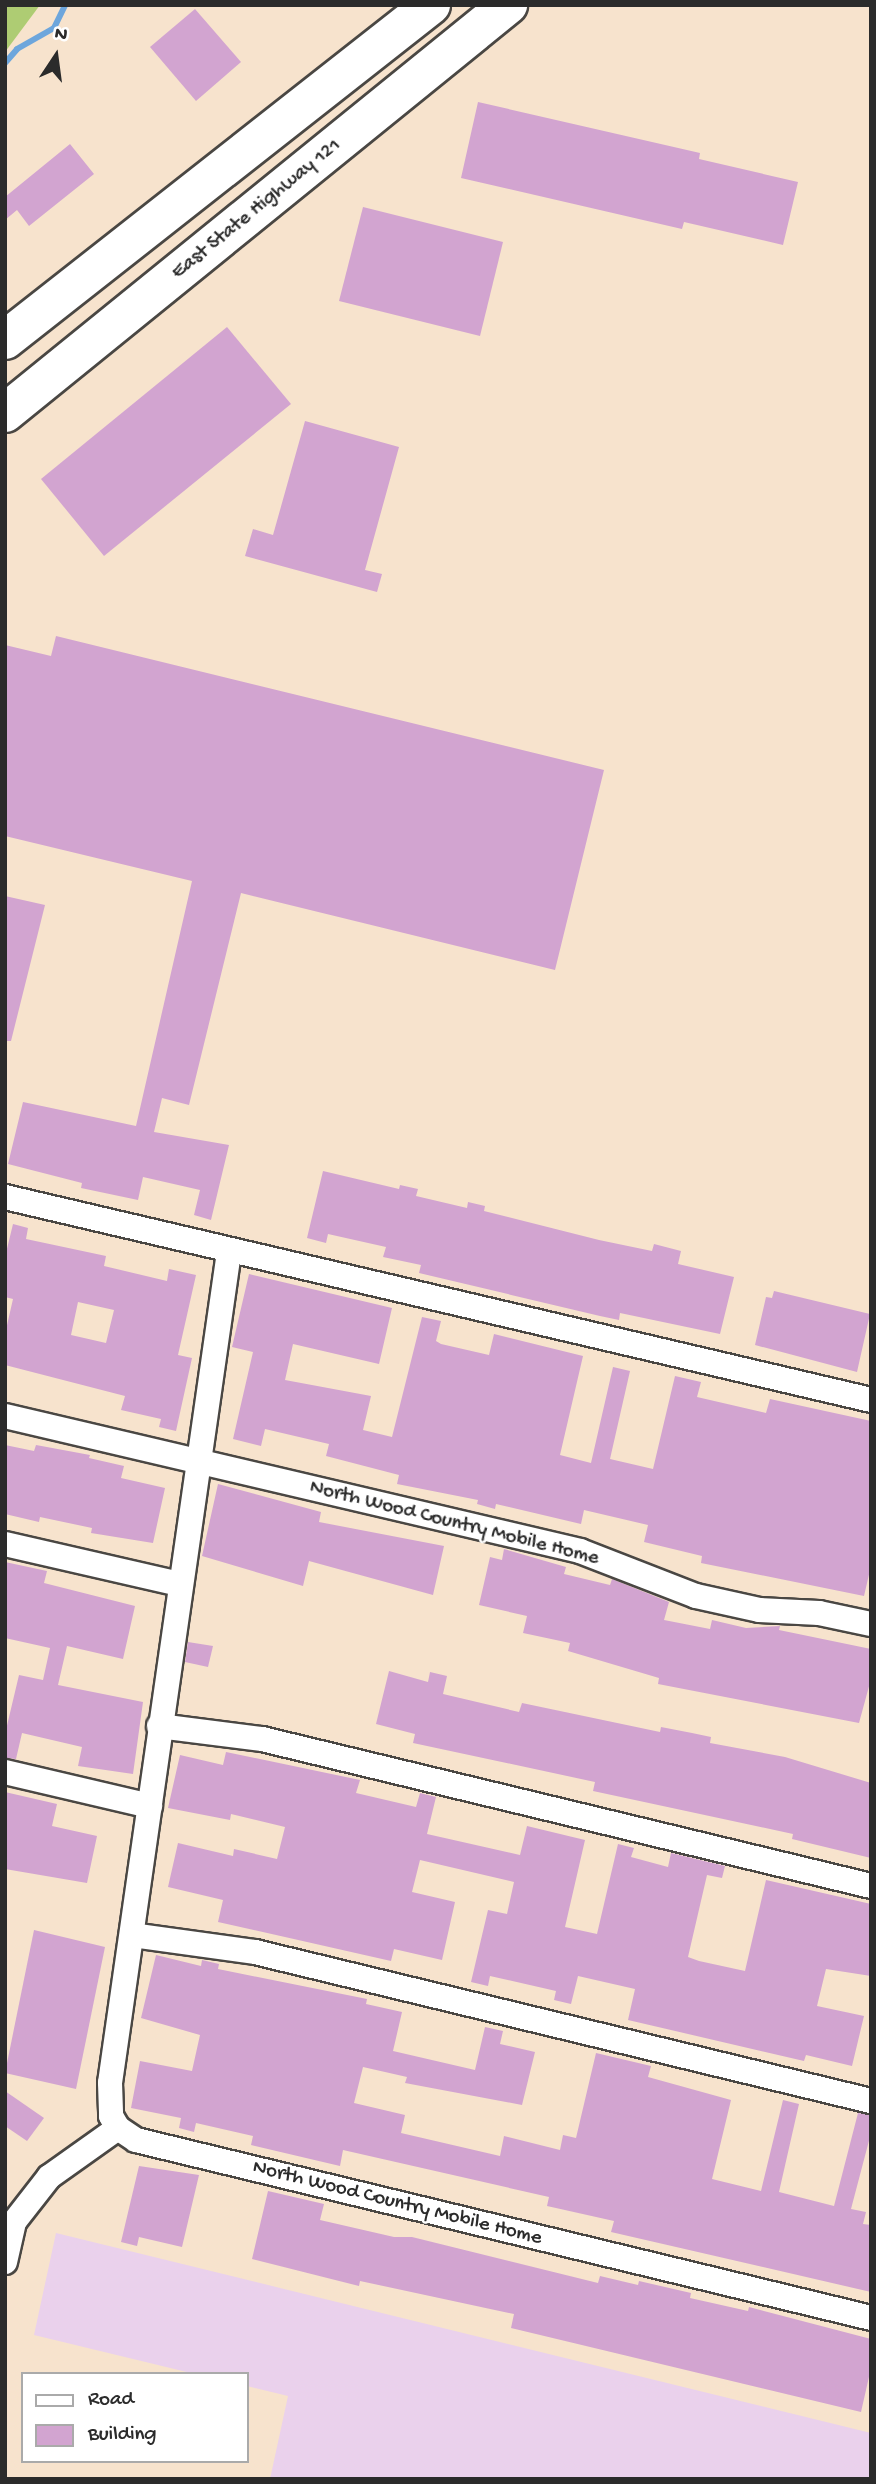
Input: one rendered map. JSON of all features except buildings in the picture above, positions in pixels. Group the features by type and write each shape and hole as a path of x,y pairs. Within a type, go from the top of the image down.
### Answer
{"main road":[{"path":"5,340 431,5"},
{"name":"East State Highway 121","path":"5,413 508,5"}],"street":[{"path":"5,1197 229,1252 871,1400"},
{"path":"7,2246 14,2222 49,2177 118,2128 111,2116 110,2083 159,1726 229,1252"},
{"name":"North Wood Country Mobile Home","path":"5,1416 580,1551 696,1596 759,1610 818,1613 871,1624"},
{"path":"5,1544 180,1584"},
{"path":"159,1726 262,1739 871,1886"},
{"path":"5,1772 150,1806"},
{"path":"132,1935 255,1952 871,2102"},
{"name":"North Wood Country Mobile Home","path":"118,2128 136,2140 871,2318"}],"shaded area":[{"path":"56,2233 871,2433 871,2479 270,2479 288,2396 248,2386 248,2372 187,2372 34,2335"}],"green space":[{"path":"5,5 40,5 5,52"}],"waterway":[{"path":"5,63 17,49 54,28 65,5"}]}
